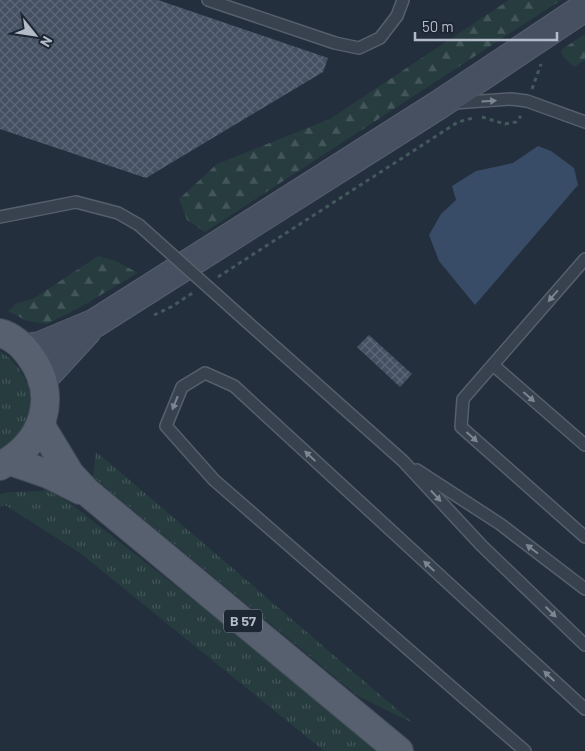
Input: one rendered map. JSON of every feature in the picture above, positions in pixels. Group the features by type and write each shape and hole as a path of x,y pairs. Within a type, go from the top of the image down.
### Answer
{"main road":[{"path":"25,348 40,346 95,323 440,104 585,7"},
{"path":"42,380 95,323"},
{"name":"B 57","path":"0,332 25,348 37,365 42,380 45,406 40,426 30,444 15,458 5,464"},
{"name":"B 57","path":"40,426 70,474 87,492 399,751"},
{"name":"B 57","path":"5,464 48,474 87,492"}],"lane":[{"path":"208,0 335,43 359,48 380,38 398,16 403,0"},
{"path":"440,104 511,99 527,101 585,122"},
{"path":"0,217 76,202 118,213 138,225 403,461 482,546 585,645"},
{"path":"585,259 463,399 462,427 585,537"},
{"path":"493,365 585,445"},
{"path":"525,751 214,480 166,426 182,387 205,373 234,386 585,709"},
{"path":"403,461 500,524 585,589"}],"path":[{"path":"212,281 458,122 480,116 505,124 516,122 522,115 542,58"},
{"path":"154,315 196,292"}],"green space":[{"path":"509,0 561,0 205,232 187,220 179,199 217,164 330,119"},
{"path":"585,34 585,60 574,67 563,57 561,50"},
{"path":"98,256 116,261 138,273 77,309 47,324 27,321 8,311 17,303 33,299"},
{"path":"0,351 13,362 22,374 28,387 30,401 28,415 23,428 13,440 0,450"},
{"path":"96,452 413,723 358,696 93,477"},
{"path":"46,490 70,503 247,642 376,751 324,751 80,553 5,505 0,507 0,494"}],"water":[{"path":"538,146 551,151 574,168 578,185 475,305 439,261 429,235 441,214 456,200 452,186 476,171 513,163"}],"building":[{"path":"0,0 158,0 328,58 323,72 146,178 0,129"},
{"path":"369,335 412,374 400,387 357,347"}]}
